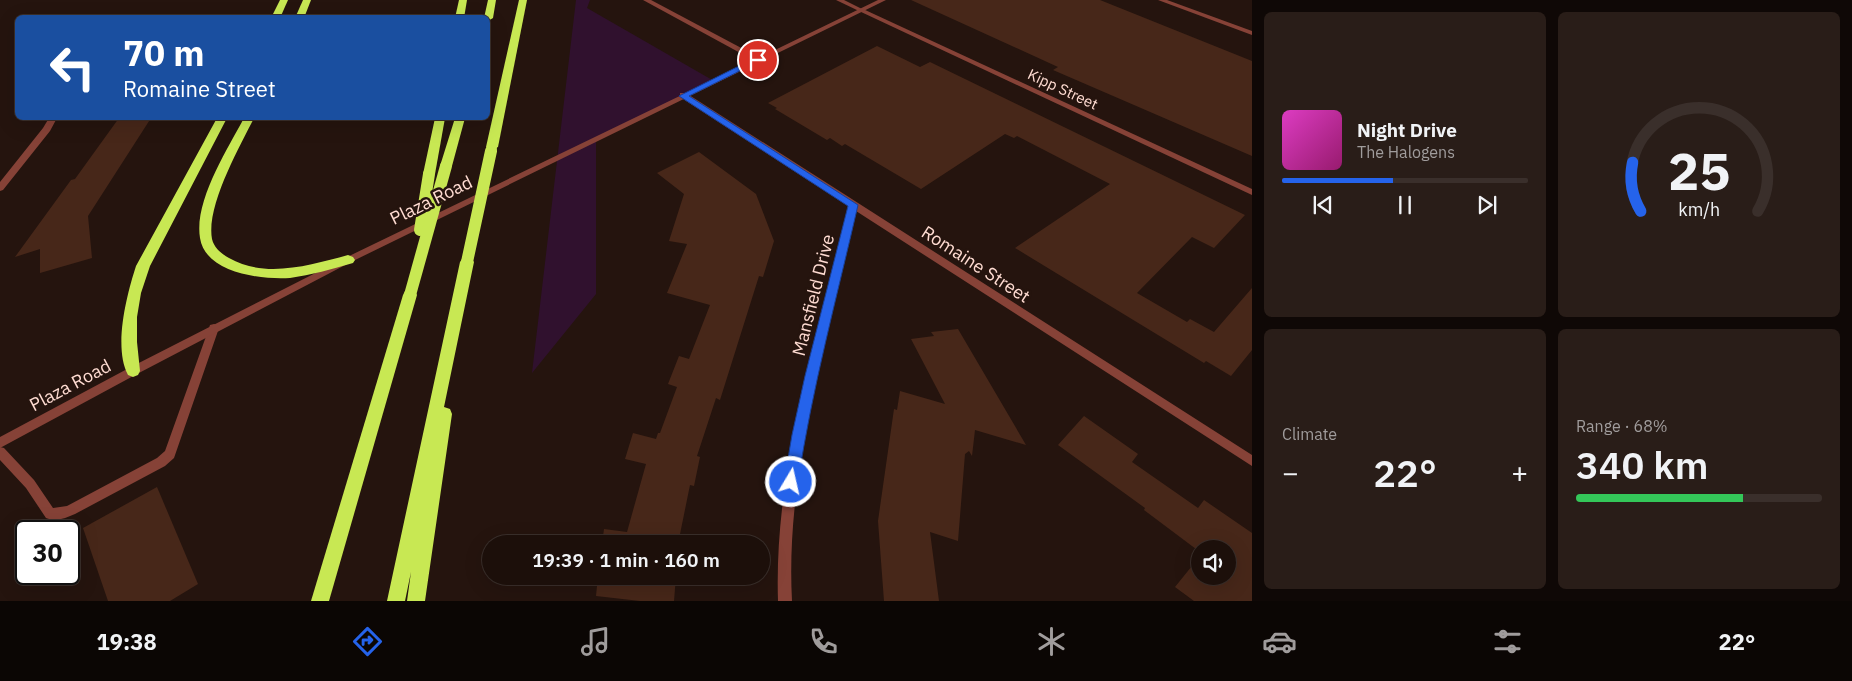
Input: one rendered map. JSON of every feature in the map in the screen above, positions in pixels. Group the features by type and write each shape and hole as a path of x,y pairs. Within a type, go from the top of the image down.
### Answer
{"highway":[{"path":"276,15 284,0"},
{"path":"300,15 307,0"},
{"path":"460,15 463,0"},
{"path":"489,15 492,0"},
{"path":"396,601 523,0"},
{"path":"133,370 128,342 129,314 134,290 143,266 221,120"},
{"path":"248,120 212,198 206,239 215,256 231,266 287,273 348,260"},
{"path":"410,295 440,120"},
{"path":"320,601 459,120"},
{"path":"416,601 467,262"}],"street":[{"path":"646,0 758,60"},
{"name":"Kipp Street","path":"839,0 1252,192"},
{"name":"Plaza Road","path":"0,443 133,370 348,260 883,0"},
{"path":"1161,0 1252,33"},
{"path":"1175,5 1182,0"},
{"name":"Romaine Street","path":"683,96 1252,460"},
{"path":"0,188 47,129 52,120"},
{"name":"Mansfield Drive","path":"785,601 783,581 788,497 798,435 853,205"},
{"path":"0,452 30,484 46,510 50,514 55,515 71,510 161,462 170,454 214,328"}],"shaded area":[{"path":"576,0 590,0 587,8 714,81 596,139 596,294 532,373"}],"building":[{"path":"911,0 1100,0 1252,61 1252,156 1053,70 1058,67"},
{"path":"877,46 920,67 930,62 1245,215 1214,248 1192,237 1137,293 1187,322 1190,319 1214,332 1252,288 1252,350 1231,376 1206,361 1204,363 1015,248 1110,184 1017,136 1014,138 1005,134 921,189 845,144 842,146 830,138 827,140 768,103"},
{"path":"118,120 150,120 88,216 92,258 40,273 40,249 15,257 71,180 75,179"},
{"path":"699,152 756,194 774,241 763,277 759,276 720,400 716,398 697,456 700,457 694,486 690,485 680,535 603,535 604,529 627,532 646,464 625,459 633,433 656,439 658,433 660,433 677,387 668,384 679,356 689,359 710,305 667,293 687,244 669,241 684,194 657,173"},
{"path":"958,329 1026,445 975,430 972,456 969,451 965,454 958,541 930,532 939,601 884,601 878,521 894,409 897,410 900,391 945,404 911,339 934,336 931,332"},
{"path":"1084,416 1138,454 1132,462 1198,508 1204,500 1252,533 1252,601 1194,601 1175,587 1191,567 1191,585 1236,585 1236,540 1191,540 1191,545 1144,510 1145,508 1058,445"},
{"path":"157,487 198,584 170,601 108,601 83,528"},
{"path":"597,585 675,585 674,601 640,601 596,596"}],"route":[{"path":"758,60 683,96 853,205 798,435 791,482"}]}
